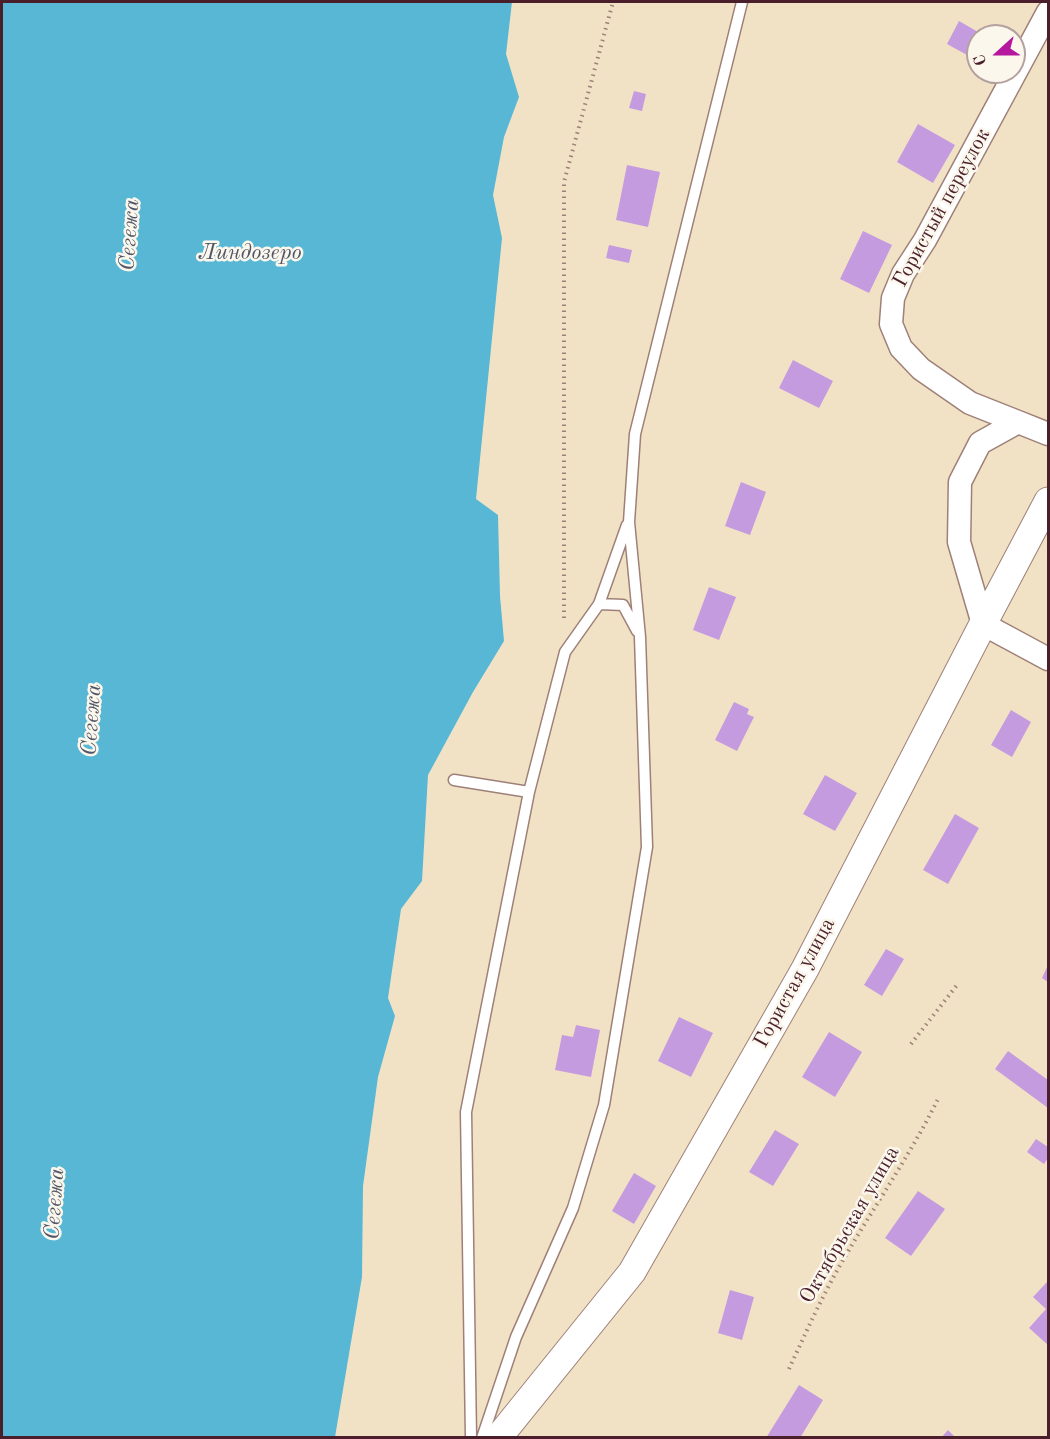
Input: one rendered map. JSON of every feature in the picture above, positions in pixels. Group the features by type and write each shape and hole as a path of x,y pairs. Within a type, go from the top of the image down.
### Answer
{"street":[{"name":"Гористый переулок","path":"1048,12 925,240 903,274 893,298 891,324 901,348 921,369 970,403 1048,434"},
{"path":"1018,422 980,443 960,482 959,542 983,624 1048,658"},
{"name":"Гористая улица","path":"498,1437 633,1272 805,969 1048,501"}],"lane":[{"path":"482,1437 516,1337 573,1208 604,1106 647,847 640,637 629,522 635,434 742,2"},
{"path":"471,1437 466,1112 529,792 564,652 599,604 629,522"},
{"path":"599,604 623,604 640,637"},
{"path":"454,780 529,792"}],"path":[{"path":"564,652 564,182 613,2"},
{"path":"911,1044 957,985"},
{"name":"Октябрьская улица","path":"789,1370 840,1266 924,1129 939,1097"}],"water":[{"name":"Линдозеро","path":"2,2 512,2 506,54 519,97 504,137 493,195 502,238 476,499 498,515 500,596 504,641 473,692 428,775 422,881 401,909 388,998 395,1016 378,1077 363,1186 362,1277 335,1437 2,1437"}],"building":[{"path":"959,21 966,25 966,54 947,44"},
{"path":"634,91 646,94 642,111 629,108"},
{"path":"918,124 955,145 933,183 897,162"},
{"path":"627,165 660,172 648,227 616,220"},
{"path":"863,231 892,245 869,293 840,279"},
{"path":"609,245 632,250 629,263 606,258"},
{"path":"793,360 833,381 819,408 779,388"},
{"path":"741,482 766,492 750,535 725,526"},
{"path":"709,587 736,597 719,640 693,630"},
{"path":"734,702 749,709 747,714 754,717 737,751 715,740"},
{"path":"1011,710 1031,722 1012,757 991,745"},
{"path":"825,775 857,793 835,831 803,814"},
{"path":"955,814 979,828 948,884 923,870"},
{"path":"886,949 904,959 882,996 864,985"},
{"path":"1048,965 1048,982 1042,978"},
{"path":"679,1017 713,1033 691,1077 658,1061"},
{"path":"576,1025 600,1030 591,1077 555,1070 562,1035 573,1037"},
{"path":"829,1032 862,1052 835,1097 802,1077"},
{"path":"1008,1051 1048,1080 1048,1108 995,1069"},
{"path":"775,1130 799,1144 773,1186 749,1172"},
{"path":"1036,1139 1048,1147 1048,1158 1044,1164 1027,1152"},
{"path":"634,1173 656,1186 634,1224 612,1211"},
{"path":"918,1191 945,1209 911,1256 885,1238"},
{"path":"1047,1282 1048,1345 1029,1328 1046,1309 1033,1297"},
{"path":"730,1290 754,1297 742,1340 718,1333"},
{"path":"799,1385 823,1400 800,1438 766,1438"},
{"path":"948,1430 956,1438 941,1438"}],"water label":[{"name":"Сегежа","path":"130,235"},
{"name":"Сегежа","path":"92,720"},
{"name":"Сегежа","path":"55,1204"}]}
